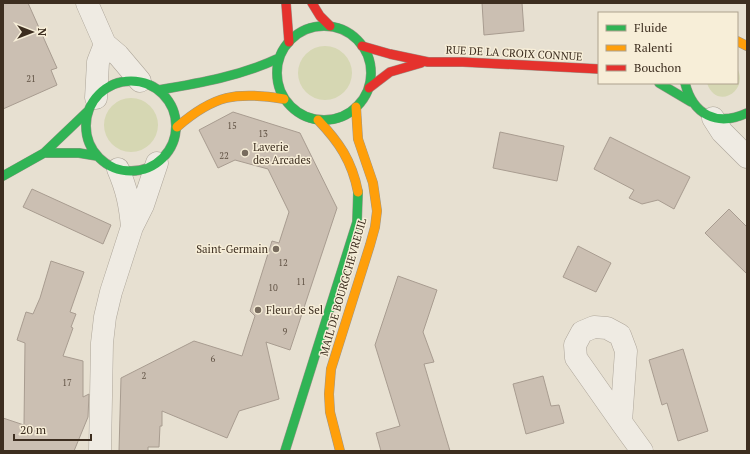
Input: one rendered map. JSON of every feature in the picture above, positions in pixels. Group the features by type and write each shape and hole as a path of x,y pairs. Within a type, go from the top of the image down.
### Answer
{"main road":[{"path":"286,3 289,42"},
{"path":"312,3 320,16 330,26"},
{"path":"319,26 330,26 348,33 362,46 370,66 371,77 369,88 356,108 339,118 318,120 299,114 290,107 279,89 277,68 283,49 297,34 307,29 319,26"},
{"path":"738,42 747,46"},
{"name":"RUE DE LA CROIX CONNUE","path":"362,46 428,62 463,62 598,69"},
{"path":"150,86 242,72 263,66 279,58"},
{"name":"RUE DE LA CROIX CONNUE","path":"369,88 390,72 428,62"},
{"path":"3,176 44,153 92,105 105,89 116,83 128,80 150,86 169,100 175,113 177,127 174,141 168,154 157,163 145,169 131,172 106,164 97,156 87,135 86,123 92,105"},
{"path":"661,84 692,102"},
{"path":"685,84 687,94 697,109 713,118 730,120 747,113"},
{"path":"177,127 202,107 226,97 247,94 284,99"},
{"name":"MAIL DE BOURGCHEVREUIL","path":"340,451 330,412 329,394 331,369 370,245 375,227 377,211 373,183 358,139 356,108"},
{"name":"MAIL DE BOURGCHEVREUIL","path":"285,451 357,222 360,206 355,173 348,157 333,134 318,120"},
{"path":"44,153 79,153 97,156"}],"street":[{"path":"87,3 105,44 150,86"},
{"path":"92,105 98,62 105,44"},
{"path":"713,118 722,132 747,157"},
{"path":"100,451 102,343 105,317 111,292 132,227 143,205 157,163"},
{"path":"118,169 125,184 130,204 132,227"},
{"path":"621,422 642,451"}],"green space":[{"path":"325,46 335,48 344,54 350,63 352,73 350,83 344,92 335,98 325,100 315,98 306,92 300,83 298,73 300,63 306,54 315,48"},
{"path":"738,71 740,76 739,84 736,90 730,95 724,97 717,96 711,91 708,84 738,84"},
{"path":"131,98 141,100 150,106 156,115 158,125 156,135 150,144 141,150 131,152 121,150 112,144 106,135 104,125 106,115 112,106 121,100"}],"building":[{"path":"3,3 28,3 57,68 51,70 57,85 3,109"},
{"path":"482,3 522,3 524,31 484,35"},
{"path":"233,112 300,133 337,208 290,350 266,342 279,399 239,411 227,438 162,411 162,426 160,426 159,447 148,447 148,451 119,451 121,378 194,341 242,356 255,316 250,311 272,241 279,243 289,212 268,169 235,160 218,168 199,130"},
{"path":"500,132 564,146 557,181 493,168"},
{"path":"610,137 690,177 674,209 658,200 642,204 629,198 634,190 594,169"},
{"path":"32,189 111,225 103,244 23,207"},
{"path":"729,209 747,227 747,274 705,233"},
{"path":"578,246 611,263 596,292 563,277"},
{"path":"51,261 84,272 70,312 76,314 71,327 73,328 63,356 83,361 83,397 89,394 88,417 74,451 3,451 3,418 24,425 25,343 17,340 26,312 33,314 40,298"},
{"path":"398,276 437,290 423,332 434,362 424,364 450,451 381,451 376,433 400,426 375,345"},
{"path":"683,349 708,431 678,441 667,403 662,405 649,360"},
{"path":"543,376 551,406 559,405 564,423 526,434 513,384"}],"traffic: fast":[{"path":"324,26 342,30 357,40 367,55 371,73 367,91 357,106 342,116 324,120 306,116 291,106 281,91 277,73 281,55 291,40 306,30 324,26"},
{"path":"159,90 205,82 250,70 279,58"},
{"path":"131,81 148,84 163,94 173,109 176,126 173,143 163,158 148,168 131,171 114,168 99,158 89,143 86,126 89,109 99,94 114,84 131,81"},
{"path":"661,84 691,102"},
{"path":"685,84 694,103 700,110 708,115 726,119 747,113"},
{"path":"3,176 44,153 88,111"},
{"path":"44,153 79,153 97,156"},
{"path":"285,451 357,222 358,192"}],"traffic: slow":[{"path":"738,42 747,46"},
{"path":"177,127 190,116 203,108 226,98 252,96 284,99"},
{"path":"340,451 330,412 329,394 331,369 370,245 375,227 377,211 373,183 358,139 356,107"},
{"path":"318,120 344,153 352,171 358,192"}],"traffic: jam":[{"path":"286,3 289,42"},
{"path":"312,3 320,16 330,26"},
{"path":"362,46 428,62 463,62 598,69"},
{"path":"369,88 390,72 421,63"}],"place":[{"name":"Laverie des Arcades","path":"245,153"},
{"name":"Saint-Germain","path":"276,249"},
{"name":"Fleur de Sel","path":"258,310"}]}
